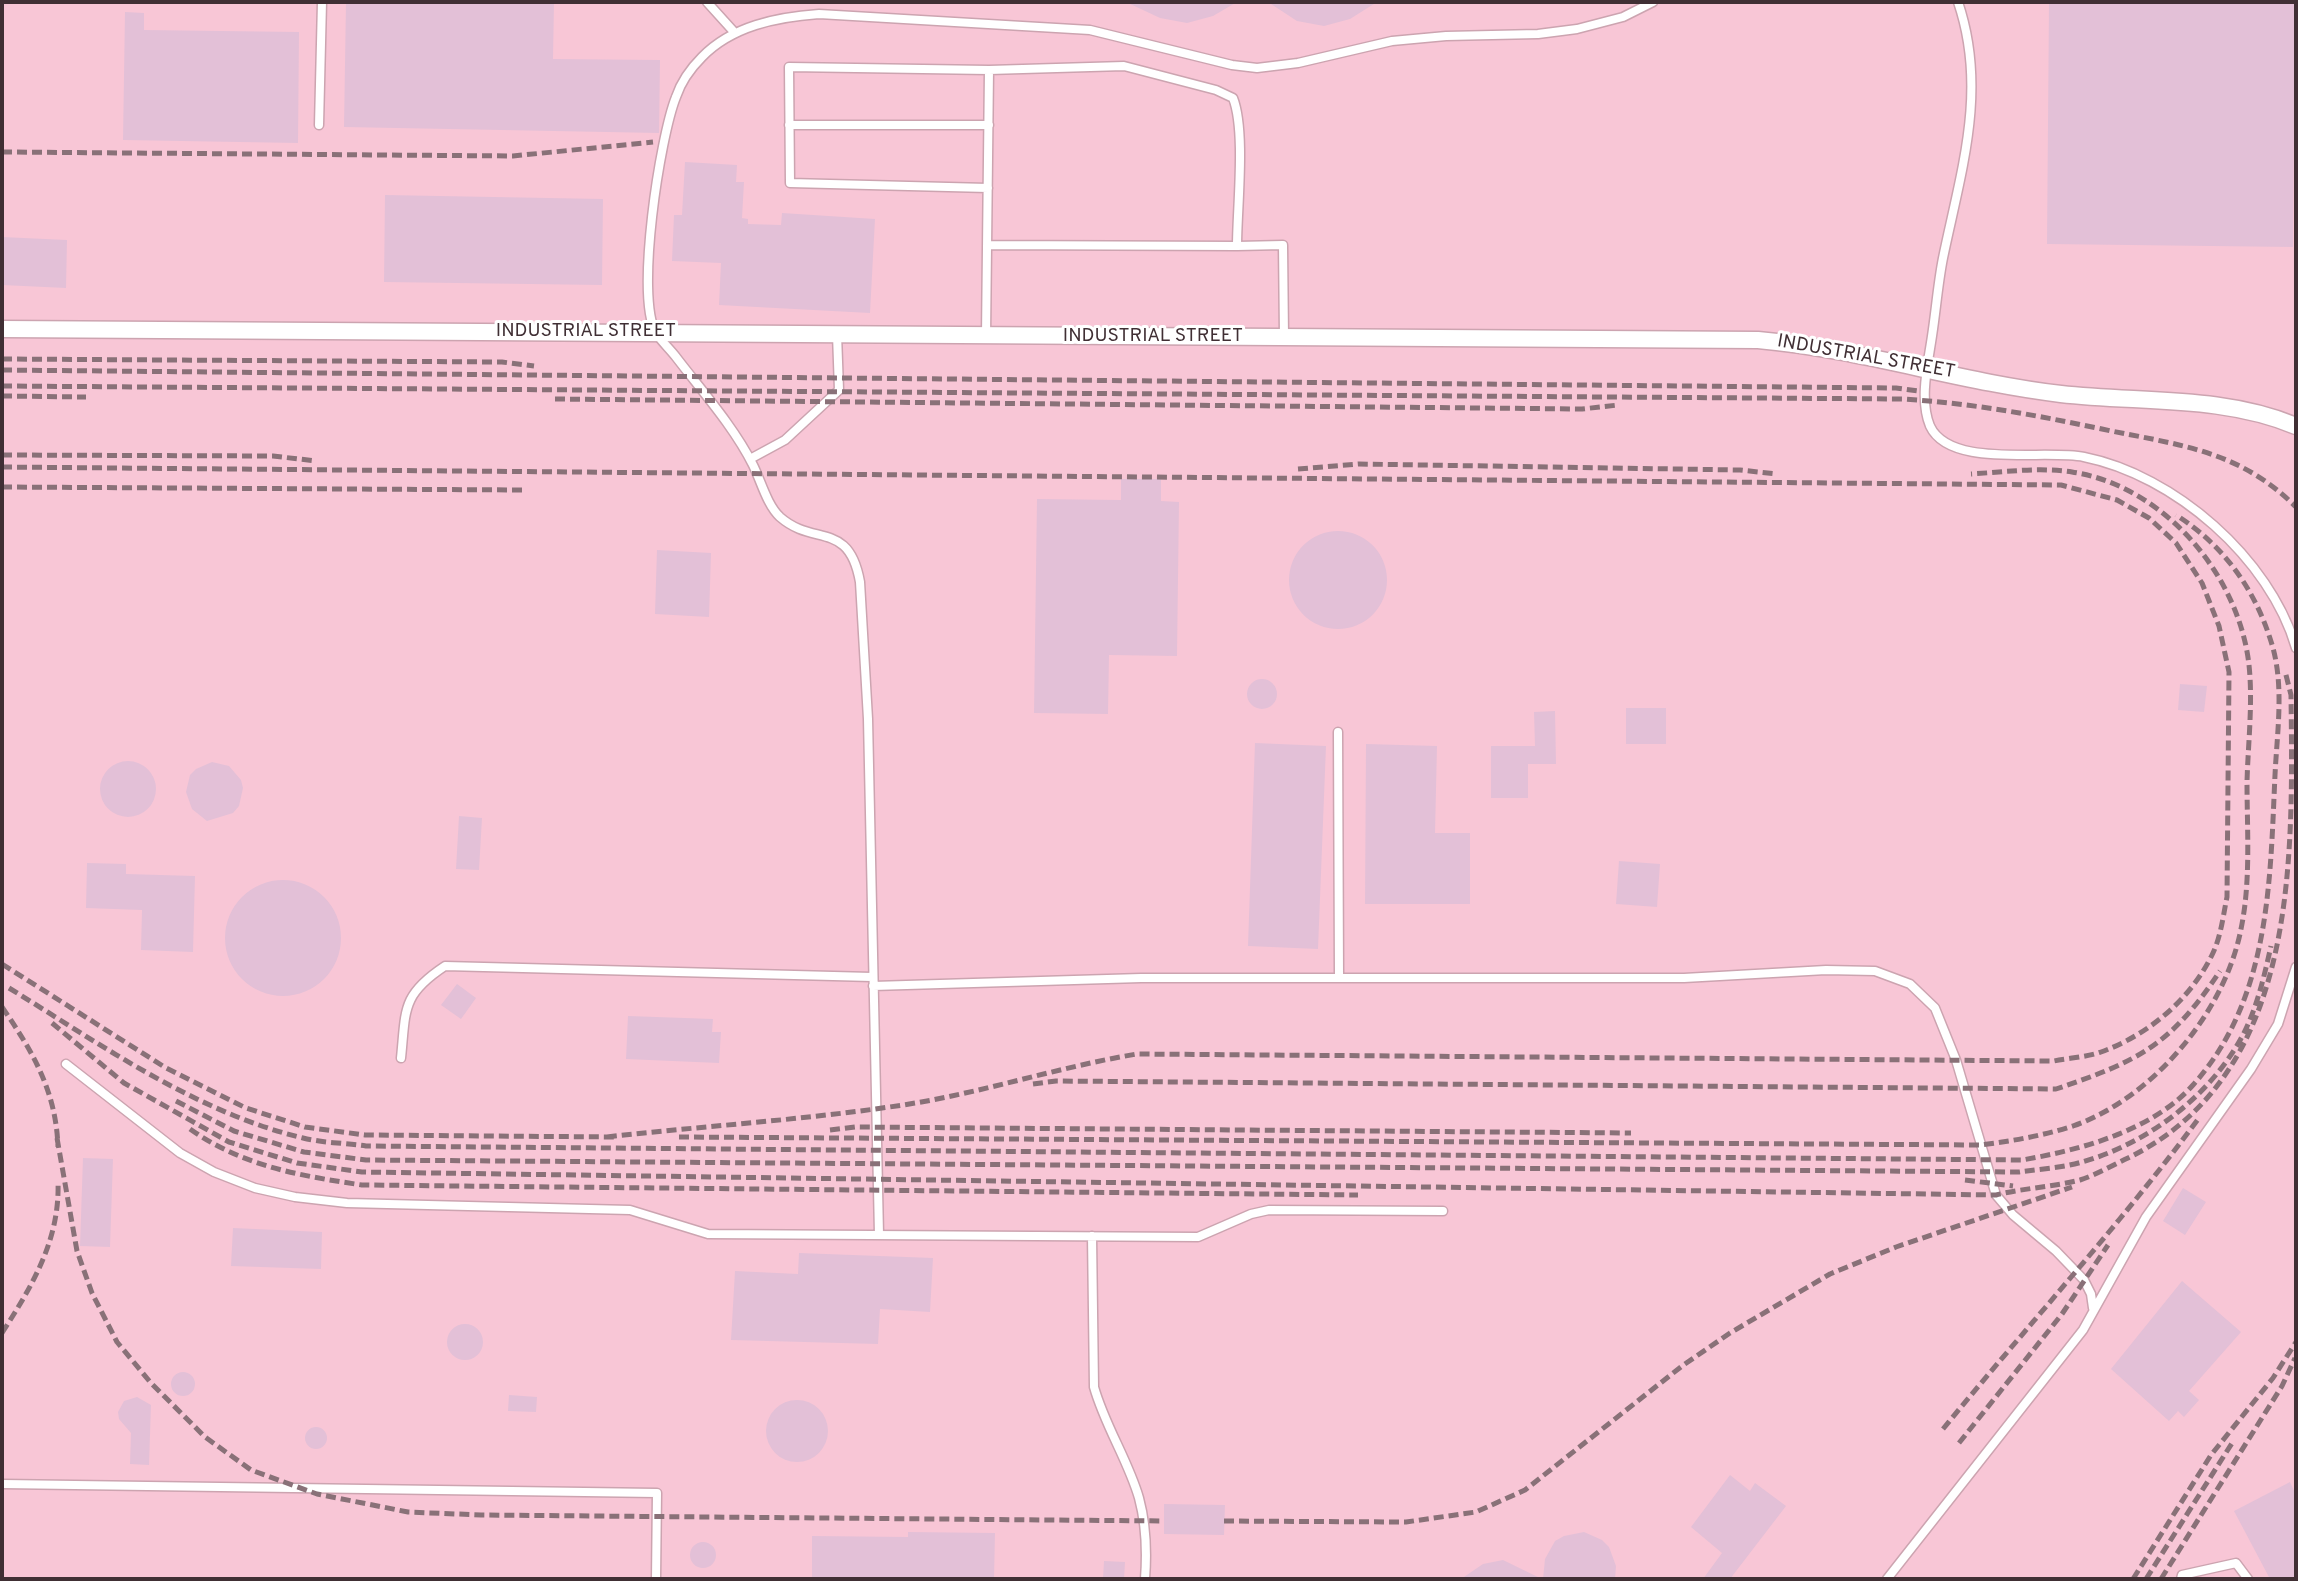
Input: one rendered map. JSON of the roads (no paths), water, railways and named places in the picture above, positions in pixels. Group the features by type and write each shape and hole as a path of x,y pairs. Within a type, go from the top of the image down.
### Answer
{"street":[{"name":"INDUSTRIAL STREET","path":"2,329 1758,340 1810,345 2062,394 2242,409 2296,426"}],"lane":[{"path":"319,125 321,2"},
{"path":"707,2 735,33"},
{"path":"879,1235 866,642 856,561 839,542 786,521 778,515 750,459 655,331 649,298 650,241 664,144 676,97 686,76 701,58 735,33 790,16 819,14 1090,30 1232,65 1257,68 1298,63 1392,41 1446,36 1538,34 1577,29 1623,17 1653,2"},
{"path":"1958,2 1968,44 1970,128 1943,259 1927,367 1925,392 1930,425 1949,446 1980,453 2086,457 2151,481 2213,524 2240,551 2263,581 2296,648"},
{"path":"988,188 790,183 789,67 989,69 1124,66 1216,90 1233,98 1237,109 1237,246"},
{"path":"986,336 989,69"},
{"path":"789,125 989,125"},
{"path":"987,245 1283,246 1284,338"},
{"path":"750,459 785,440 839,390 837,334"},
{"path":"1338,732 1339,977"},
{"path":"401,1058 407,1003 422,981 445,966 873,981 1339,977 1684,978 1865,969 1910,984 1935,1007 1947,1035 1996,1195 2013,1215 2056,1251 2084,1280 2091,1294 2093,1308"},
{"path":"1887,1579 2074,1340 2146,1217 2258,1058 2277,1024 2296,967"},
{"path":"66,1064 180,1153 224,1176 255,1188 295,1197 347,1203 630,1209 708,1234 1198,1237 1251,1214 1269,1210 1443,1211"},
{"path":"1092,1236 1094,1387 1100,1408 1138,1495 1144,1520 1145,1579"},
{"path":"2,1484 657,1493 656,1579"},
{"path":"2181,1579 2182,1575 2236,1563 2248,1579"}],"railway":[{"path":"2,152 513,156 653,142"},
{"path":"2,359 502,362 534,366"},
{"path":"2,370 1896,388 1919,391"},
{"path":"2,386 1902,399 2003,410 2181,445 2229,461 2252,473 2296,507"},
{"path":"2,396 86,397"},
{"path":"555,399 1582,409 1618,405"},
{"path":"2,455 273,456 316,461"},
{"path":"1298,469 1359,464 1740,470 1777,474"},
{"path":"2,467 2061,485 2117,500 2149,518 2176,543 2202,583 2219,626 2229,672 2227,897 2220,934 2203,971 2180,1001 2151,1026 2101,1052 2054,1061 1137,1054 903,1105 606,1137"},
{"path":"679,1137 1980,1145 2050,1133 2103,1113 2131,1095 2181,1048 2219,991 2241,929 2247,874 2251,694 2249,665 2242,631 2230,599 2213,568 2191,540 2166,515 2137,495 2106,481 2072,472 2034,470 1971,474"},
{"path":"2,487 524,490"},
{"path":"9,988 150,1075 225,1112 303,1138 366,1146 2022,1160 2067,1151 2136,1126 2157,1115 2193,1085 2218,1051 2238,1015 2261,938 2271,857 2278,727 2278,679 2273,648 2258,608 2237,572 2210,541 2176,515"},
{"path":"52,1023 124,1083 229,1142 297,1163 362,1172 1996,1195 2080,1180 2098,1173 2128,1158 2184,1121 2225,1074 2255,1020 2274,959 2285,894 2292,760 2291,695 2285,671"},
{"path":"176,1101 234,1131 304,1152 366,1160 2019,1172 2067,1166 2106,1154 2151,1131 2192,1100 2225,1063 2245,1031 2259,995 2271,946"},
{"path":"2,964 166,1068 246,1108 305,1127 365,1135 616,1137"},
{"path":"1033,1084 1056,1081 2056,1089 2110,1069 2151,1047 2185,1017 2220,971"},
{"path":"2,1007 33,1056 48,1090 58,1147"},
{"path":"1943,1429 2105,1236 2199,1118"},
{"path":"830,1130 855,1127 1631,1133"},
{"path":"190,1129 210,1142 251,1161 317,1178 362,1185 1358,1195"},
{"path":"57,1138 77,1251 92,1293 117,1342 151,1383 205,1437 251,1470 317,1494 408,1512 481,1515 1164,1521"},
{"path":"1965,1180 2013,1186"},
{"path":"2,1333 42,1262 54,1223 58,1182"},
{"path":"1224,1521 1406,1522 1476,1512 1525,1490 1682,1366 1730,1333 1830,1274 1896,1247 2072,1187"},
{"path":"1959,1443 2062,1314 2108,1245"},
{"path":"2133,1579 2211,1455 2273,1378 2296,1342"},
{"path":"2161,1579 2282,1386 2295,1358"},
{"path":"2146,1579 2234,1440"}]}
